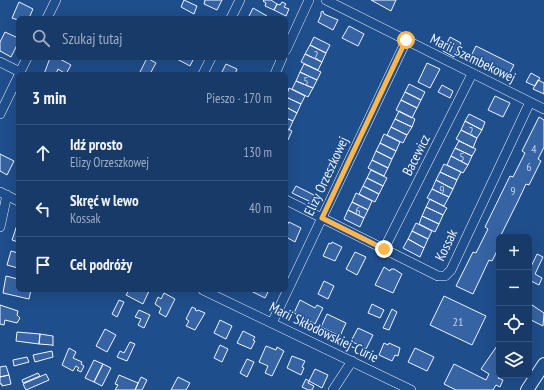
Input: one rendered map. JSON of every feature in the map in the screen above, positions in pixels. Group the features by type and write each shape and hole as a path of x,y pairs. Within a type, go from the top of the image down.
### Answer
{"street":[{"path":"48,16 56,0"},
{"path":"232,16 240,0"},
{"path":"288,46 309,0"},
{"name":"Marii Szembekowej","path":"326,0 339,3 406,40 544,109"},
{"name":"Elizy Orzeszkowej","path":"288,289 406,40"},
{"path":"20,72 27,60"},
{"path":"204,72 210,60"},
{"path":"276,72 281,60"},
{"path":"0,62 16,72"},
{"name":"Bacewicz","path":"384,249 472,74"},
{"path":"0,114 16,80"},
{"name":"Kossak","path":"288,201 438,276 445,276 450,270 530,102"},
{"path":"0,227 3,193 16,199"},
{"name":"Marii Skłodowskiej-Curie","path":"207,292 411,390"},
{"name":"Elizy Orzeszkowej","path":"272,323 287,292"},
{"path":"333,390 352,361"},
{"path":"527,390 544,364"}],"building":[{"path":"184,0 197,6 194,14 181,7"},
{"path":"205,0 222,0 217,10 204,4"},
{"path":"271,0 277,4 274,10 265,6 266,3 263,1"},
{"path":"371,0 396,0 391,11"},
{"path":"19,2 33,9 30,16 16,16 16,19 12,18"},
{"path":"282,2 286,4 284,7 289,9 286,16 274,10 277,4 280,5"},
{"path":"253,8 267,16 249,16"},
{"path":"323,11 324,14 338,20 333,30 318,22 321,12"},
{"path":"349,26 364,34 358,46 342,38"},
{"path":"5,32 16,37 16,47 11,57 0,51 0,42"},
{"path":"314,37 330,45 326,53 310,45"},
{"path":"450,37 461,43 454,57 443,51"},
{"path":"310,45 326,53 322,62 305,54"},
{"path":"476,46 514,65 507,78 469,60"},
{"path":"305,54 322,62 318,70 301,62"},
{"path":"49,60 62,60 71,65 67,72 63,72 58,69 57,72 45,72"},
{"path":"146,60 151,60 156,63 151,72 140,72"},
{"path":"179,60 193,60 190,66"},
{"path":"427,63 440,69 430,88 418,82"},
{"path":"226,64 237,69 236,72 222,72"},
{"path":"304,64 321,72 317,80 300,72"},
{"path":"300,72 317,80 313,88 296,81"},
{"path":"531,73 540,78 535,86 526,82"},
{"path":"538,80 544,83 544,94 533,89"},
{"path":"296,81 313,88 308,97 292,89"},
{"path":"409,84 425,92 421,100 405,92"},
{"path":"442,85 453,91 450,98 438,92"},
{"path":"289,88 305,96 301,104 288,98"},
{"path":"405,92 421,100 417,108 401,100"},
{"path":"495,96 510,103 503,117 488,110"},
{"path":"288,98 301,104 297,113 288,108"},
{"path":"401,100 417,108 412,118 396,110"},
{"path":"288,108 297,113 293,121 288,119"},
{"path":"399,111 415,119 412,127 395,119"},
{"path":"469,114 485,122 482,130 465,121"},
{"path":"539,117 544,120 544,147 538,159 541,161 529,185 526,184 501,234 496,234 496,253 492,261 489,260 473,294 456,286 473,252 476,253 488,229 485,227 510,176 513,177 525,153 522,151"},
{"path":"288,119 293,121 289,130 288,129"},
{"path":"395,119 412,127 407,135 391,127"},
{"path":"465,121 482,130 477,138 461,130"},
{"path":"391,127 407,135 403,143 387,135"},
{"path":"288,129 292,131 288,140"},
{"path":"461,130 477,138 473,148 456,139"},
{"path":"384,134 400,142 396,151 380,143"},
{"path":"459,141 476,149 472,156 455,148"},
{"path":"380,143 396,151 392,159 376,151"},
{"path":"455,148 472,156 468,165 451,156"},
{"path":"376,151 392,159 388,168 372,160"},
{"path":"0,154 14,161 7,175 0,171"},
{"path":"451,156 468,165 463,173 447,165"},
{"path":"372,160 388,168 384,176 368,168"},
{"path":"444,164 461,172 457,180 440,172"},
{"path":"371,170 387,178 383,186 367,178"},
{"path":"440,172 457,180 453,189 436,180"},
{"path":"367,178 383,186 379,194 363,186"},
{"path":"436,180 453,189 449,197 432,189"},
{"path":"296,186 314,195 311,202 292,193"},
{"path":"363,186 379,194 375,202 359,194"},
{"path":"432,189 449,197 444,206 427,198"},
{"path":"356,193 372,201 368,210 352,202"},
{"path":"430,199 447,208 443,215 426,207"},
{"path":"352,202 368,210 364,218 348,210"},
{"path":"426,207 443,215 439,224 422,216"},
{"path":"348,210 364,218 360,227 344,219"},
{"path":"422,216 439,224 435,232 419,224"},
{"path":"289,222 301,228 295,242 288,238"},
{"path":"416,223 432,231 428,239 412,231"},
{"path":"16,228 16,241 12,240"},
{"path":"412,231 428,239 424,248 408,239"},
{"path":"408,239 424,248 420,257 403,248"},
{"path":"332,242 342,247 335,261 323,256 329,243 331,244"},
{"path":"11,251 16,252 16,267 7,265"},
{"path":"355,252 366,257 357,275 346,269"},
{"path":"537,254 543,257 535,274 542,278 539,285 532,282 532,265"},
{"path":"384,267 390,271 391,269 394,269 402,274 393,293 375,285"},
{"path":"6,276 16,278 16,292 31,292 29,299 3,293"},
{"path":"324,281 334,286 328,299 318,294"},
{"path":"128,292 149,292 143,304 126,295"},
{"path":"253,292 268,292 265,298"},
{"path":"164,293 175,299 166,317 159,313 161,308 155,304 158,297 161,299"},
{"path":"444,296 486,316 472,345 430,325"},
{"path":"119,300 124,302 117,317 112,314"},
{"path":"300,300 315,308 317,305 323,308 315,324 294,313"},
{"path":"372,304 384,310 380,318 368,313"},
{"path":"0,305 18,311 17,315 20,318 17,323 5,320 4,325 0,324"},
{"path":"532,305 544,313 543,326 532,320"},
{"path":"192,307 197,311 198,310 205,313 195,330 186,326 189,321 186,319"},
{"path":"392,309 397,312 389,330 383,328"},
{"path":"139,310 150,315 144,328 138,325 141,319 135,317"},
{"path":"327,314 346,323 340,336 321,327"},
{"path":"220,320 232,326 226,339 214,333"},
{"path":"358,328 373,335 366,349 351,341"},
{"path":"105,329 116,335 107,352 96,346"},
{"path":"243,331 255,337 253,340 255,341 251,349 237,343"},
{"path":"17,332 40,334 39,344 16,341"},
{"path":"40,334 53,336 53,346 39,344"},
{"path":"130,342 135,344 127,361 117,357 120,351 124,353"},
{"path":"384,343 388,345 389,343 400,348 398,356 395,355 392,361 379,355"},
{"path":"220,345 228,349 222,362 214,358"},
{"path":"266,346 276,350 277,347 284,351 272,376 265,373 268,366 259,362"},
{"path":"496,347 496,378 503,380 500,387 496,385 493,390 456,390 444,384 454,364 486,380 489,374 481,369"},
{"path":"69,348 76,352 73,358 82,362 81,364 84,366 81,372 77,370 79,368 76,366 73,371 62,365"},
{"path":"415,348 434,357 427,371 408,362"},
{"path":"52,351 53,357 35,362 33,355"},
{"path":"292,356 305,361 302,367 304,368 301,375 287,368"},
{"path":"27,357 29,362 14,366 13,360"},
{"path":"247,359 254,362 247,377 240,373"},
{"path":"94,360 103,364 94,382 85,378"},
{"path":"103,364 111,368 102,386 94,382"},
{"path":"6,366 9,375 0,377 0,367"},
{"path":"315,369 328,375 322,388 309,381"},
{"path":"38,373 40,376 23,383 22,380"},
{"path":"46,374 49,380 26,390 23,384"},
{"path":"9,375 11,384 2,386 2,384 0,384 0,377"},
{"path":"119,375 138,383 135,390 115,390 118,385 115,384"},
{"path":"141,377 147,380 142,390 135,390"},
{"path":"178,377 190,383 186,390 171,390"},
{"path":"306,379 309,381 308,383 314,386 312,390 302,387"}],"route":[{"path":"384,249 322,218 406,40"}]}
